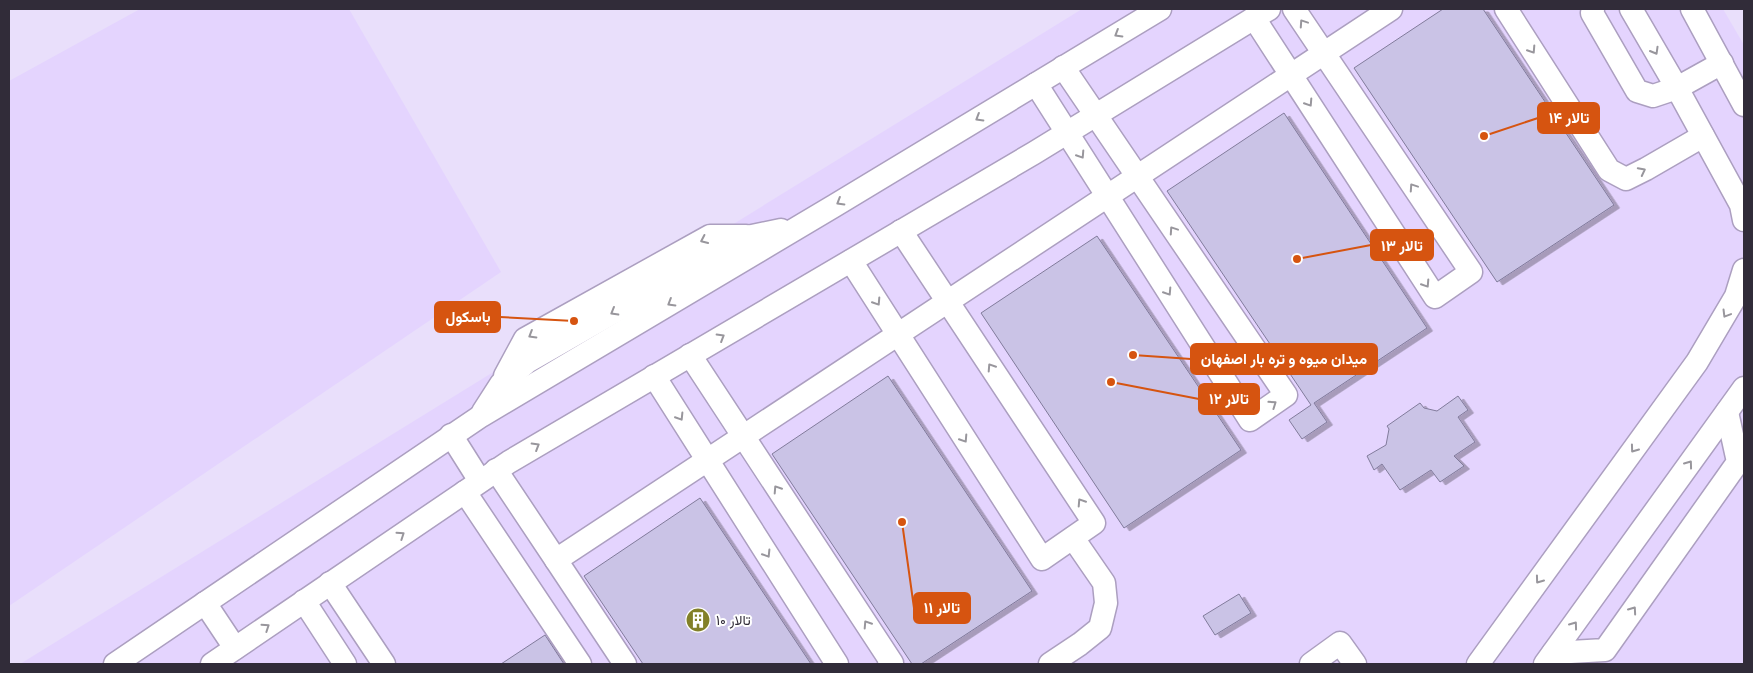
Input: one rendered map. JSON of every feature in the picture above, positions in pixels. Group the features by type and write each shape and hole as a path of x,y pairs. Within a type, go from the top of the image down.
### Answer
{"lane":[{"path":"115,664 481,416 1160,9"},
{"path":"212,664 481,481 654,376 1095,116 1262,13 1291,74 1435,297 1471,272 1294,9"},
{"path":"556,560 1391,9"},
{"path":"1506,9 1609,170 1626,179 1646,170 1703,136"},
{"path":"1593,9 1592,13 1637,91 1654,96 1677,88 1722,63"},
{"path":"1631,9 1741,205 1744,220"},
{"path":"1692,9 1744,105"},
{"path":"1036,84 1250,420 1286,395 1063,67"},
{"path":"481,416 525,339 710,236 752,236 800,226"},
{"path":"850,261 1042,559 1094,523 901,231"},
{"path":"1478,664 1697,362 1736,296 1744,270"},
{"path":"690,355 892,663 889,664"},
{"path":"654,376 837,664"},
{"path":"1549,659 1744,388"},
{"path":"1549,659 1605,650 1738,462 1727,412"},
{"path":"451,435 481,481 580,664"},
{"path":"481,481 556,560 625,664"},
{"path":"1050,664 1100,628 1106,603 1104,583 1073,538"},
{"path":"330,583 384,664"},
{"path":"304,601 345,664"},
{"path":"205,603 235,648"},
{"path":"1311,664 1340,643 1355,664"}],"shaded area":[{"path":"140,9 349,9 501,272 9,606 9,81"},
{"path":"1082,9 1723,9 1744,45 1744,664 20,664"}],"building":[{"path":"1443,9 1483,9 1614,205 1497,282 1354,68"},
{"path":"1284,113 1427,328 1314,403 1327,422 1302,439 1289,420 1311,405 1167,191"},
{"path":"1097,236 1241,450 1124,528 981,313"},
{"path":"888,376 1032,591 921,664 912,664 772,454"},
{"path":"1458,396 1468,410 1458,417 1475,442 1454,456 1464,466 1440,482 1431,470 1400,490 1382,464 1374,470 1367,456 1386,445 1389,429 1387,426 1420,403 1424,408 1437,411"},
{"name":"تالار ۱۰","path":"700,498 811,664 643,664 584,576"},
{"path":"1239,594 1251,613 1215,635 1203,616"},
{"path":"545,635 564,664 501,664"}],"place":[{"name":"تالار ۱۴","path":"1484,136"},
{"name":"تالار ۱۳","path":"1297,259"},
{"name":"باسكول","path":"574,321"},
{"name":"میدان میوه و تره بار اصفهان","path":"1133,355"},
{"name":"تالار ۱۲","path":"1111,382"},
{"name":"تالار ۱۱","path":"902,522"},
{"name":"تالار ۱۰","path":"698,620"}]}
